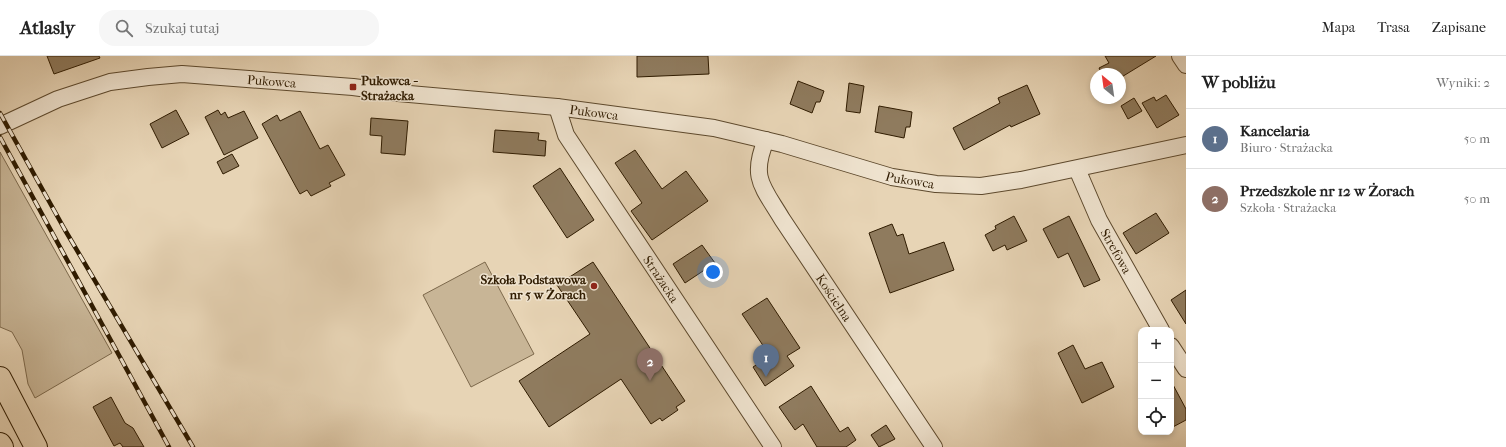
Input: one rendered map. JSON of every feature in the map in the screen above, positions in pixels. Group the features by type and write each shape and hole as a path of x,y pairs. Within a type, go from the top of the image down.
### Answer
{"main road":[{"path":"0,378 36,447"}],"street":[{"path":"1180,56 1186,65"},
{"name":"Pukowca","path":"0,126 58,99 110,82 182,74 345,86 557,107 714,128 766,140 892,177 936,184 981,186 1077,169 1186,145"},
{"name":"Strażacka","path":"557,107 566,135 773,447"},
{"name":"Kościelna","path":"766,140 758,168 760,183 934,447"},
{"name":"Strefowa","path":"1077,169 1099,220 1159,327"},
{"path":"1174,351 1186,369"}],"shaded area":[{"path":"0,152 112,353 35,398 28,384 22,350 12,332 0,327"},
{"path":"485,262 534,354 471,387 423,295"}],"building":[{"path":"47,56 99,56 100,58 54,74"},
{"path":"637,56 708,56 709,74 637,77"},
{"path":"1105,56 1156,56 1126,74 1126,68 1099,68 1109,63"},
{"path":"798,81 824,91 820,102 816,102 812,113 790,104"},
{"path":"849,83 864,86 860,113 846,111"},
{"path":"1027,85 1040,114 1011,127 1010,125 964,150 953,128 1000,103 998,98"},
{"path":"1166,95 1179,115 1157,128 1142,103 1154,97 1156,101"},
{"path":"1134,98 1142,111 1128,119 1121,106"},
{"path":"879,106 912,112 910,127 906,127 904,138 875,132"},
{"path":"176,110 189,134 162,148 150,124"},
{"path":"218,110 221,115 225,112 228,118 244,111 258,138 224,155 205,117"},
{"path":"300,111 320,149 328,145 345,175 329,183 331,186 311,196 307,190 300,194 262,124 277,115 280,121"},
{"path":"371,118 408,121 405,155 381,153 382,136 370,135"},
{"path":"495,130 539,133 538,140 546,141 545,156 493,152"},
{"path":"635,150 662,189 686,171 708,201 652,240 631,211 642,203 615,163"},
{"path":"232,154 239,166 223,174 217,162"},
{"path":"560,168 594,220 567,238 533,186"},
{"path":"1156,213 1169,233 1136,254 1123,233"},
{"path":"1014,216 1027,241 1007,250 1005,245 993,251 985,235 996,229 995,226"},
{"path":"1069,216 1100,280 1084,287 1068,253 1058,258 1043,229"},
{"path":"892,224 897,236 903,234 909,254 944,242 954,270 890,293 869,233"},
{"path":"702,245 715,263 685,283 673,264"},
{"path":"593,262 685,401 676,407 678,410 662,421 660,418 651,424 621,379 549,427 519,381 590,334 557,285"},
{"path":"1186,290 1186,324 1171,300"},
{"path":"767,298 800,348 787,356 794,366 765,386 753,367 770,356 742,314"},
{"path":"1073,345 1085,369 1102,362 1114,387 1082,403 1058,353"},
{"path":"811,386 840,432 848,427 856,440 846,447 817,447 803,424 795,430 779,407"},
{"path":"1174,387 1186,409 1186,420 1174,426"},
{"path":"111,397 125,423 133,428 144,447 123,447 120,443 114,446 93,407"},
{"path":"886,425 895,439 879,447 871,435"}],"railway":[{"path":"0,113 65,230 193,447"},
{"path":"0,137 169,447"}],"place":[{"name":"Pukowca - Strażacka","path":"353,87"},
{"name":"Szkoła Podstawowa nr 5 w Żorach","path":"594,286"},
{"name":"Kancelaria","path":"766,377"},
{"name":"Przedszkole nr 12 w Żorach","path":"650,381"}]}
